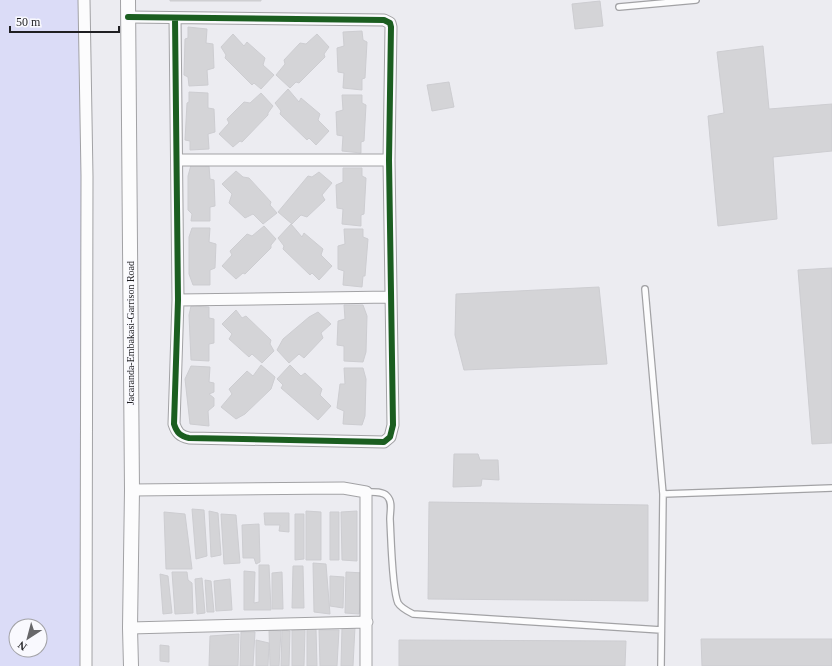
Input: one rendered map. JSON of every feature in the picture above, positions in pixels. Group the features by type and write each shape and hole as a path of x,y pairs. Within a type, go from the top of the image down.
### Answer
{"street":[{"path":"84,0 87,176 86,666"},
{"name":"Jacaranda-Embakasi-Garrison Road","path":"128,0 132,490 130,628 131,666"},
{"path":"128,17 387,21 391,27 389,160 393,425 390,437 384,442 189,438 182,437 177,433 174,424 178,300 175,18"},
{"path":"177,160 389,160"},
{"path":"178,300 391,297"},
{"path":"132,490 343,488 366,492 366,666"},
{"path":"130,628 367,622"}],"lane":[{"path":"619,7 696,0"},
{"path":"645,289 663,494 661,666"},
{"path":"663,494 832,488"},
{"path":"366,492 382,493 391,501 390,519 394,586 398,602 404,610 412,614 661,630"}],"shaded area":[{"path":"0,0 84,0 81,666 0,666"}],"building":[{"path":"261,0 261,1 170,1"},
{"path":"600,1 603,26 575,29 572,4"},
{"path":"188,27 207,29 206,43 213,44 214,68 207,70 208,85 189,86 188,77 184,75 185,39 188,38"},
{"path":"362,31 363,40 367,42 365,78 362,79 362,90 343,88 344,73 338,72 337,48 344,46 343,32"},
{"path":"233,34 244,46 247,42 265,58 263,65 274,75 261,89 254,83 252,85 225,58 226,55 221,47"},
{"path":"317,34 329,47 324,54 325,57 299,83 296,82 290,88 276,75 285,64 284,60 300,43 306,44"},
{"path":"763,46 769,109 832,104 832,151 773,157 777,219 718,226 708,116 724,113 717,52"},
{"path":"449,82 454,107 432,111 427,85"},
{"path":"288,89 299,102 301,98 320,114 318,120 329,131 316,145 309,138 307,140 280,114 281,111 275,103"},
{"path":"189,92 208,93 208,108 214,109 215,132 208,134 209,149 190,150 190,141 185,140"},
{"path":"261,93 273,106 268,115 242,142 240,141 233,147 219,134 229,123 227,119 244,102 250,103"},
{"path":"342,95 362,95 362,103 366,105 364,141 361,142 361,153 342,151 343,136 337,135 336,112 343,110"},
{"path":"191,165 209,166 210,179 214,180 215,206 210,207 210,221 191,221 192,214 188,210 188,176"},
{"path":"343,168 362,168 362,176 366,178 364,214 361,215 361,226 342,224 343,209 337,208 336,185 343,182"},
{"path":"236,171 243,177 249,178 271,202 270,205 277,213 263,224 253,214 245,218 229,203 232,194 222,184"},
{"path":"319,172 332,183 322,195 325,200 307,217 301,215 292,224 278,212 308,176 312,177"},
{"path":"291,224 302,237 304,233 323,249 321,255 332,266 319,280 312,273 310,275 283,249 284,246 278,238"},
{"path":"264,226 276,239 271,245 271,248 245,274 243,273 236,279 222,266 232,255 230,251 247,234 252,236"},
{"path":"192,228 210,228 209,242 216,244 215,268 210,270 210,285 193,285 189,274 189,237"},
{"path":"344,229 363,229 363,237 368,239 365,276 363,276 362,287 343,285 344,271 338,269 338,246 345,244"},
{"path":"832,268 832,443 812,444 798,270"},
{"path":"599,287 607,364 464,370 455,335 456,294"},
{"path":"344,305 363,305 367,316 366,352 363,362 344,361 344,346 337,345 338,321 345,319"},
{"path":"191,306 209,307 209,318 214,319 214,343 209,344 209,361 191,360 189,315"},
{"path":"236,310 242,318 246,316 271,340 270,344 274,351 262,363 252,354 249,357 229,339 232,334 222,324"},
{"path":"318,312 331,324 321,333 323,338 304,358 299,354 289,363 277,350 283,339 309,317"},
{"path":"261,365 275,377 271,389 245,414 236,419 221,407 232,394 229,389 247,371 253,376"},
{"path":"290,365 301,376 305,373 322,389 320,395 331,406 318,420 281,388 283,385 277,379"},
{"path":"191,366 210,367 209,382 214,383 214,392 209,394 214,398 214,406 208,411 209,426 190,424 185,379"},
{"path":"344,368 363,368 366,379 365,416 362,425 343,424 344,411 337,408 340,384 345,384"},
{"path":"454,454 478,454 480,460 498,460 499,480 482,479 481,486 453,487"},
{"path":"429,502 648,505 648,601 428,599"},
{"path":"192,509 204,510 207,556 196,559"},
{"path":"209,511 218,513 221,555 211,557"},
{"path":"306,511 321,512 321,560 306,560"},
{"path":"357,511 357,561 342,560 341,512"},
{"path":"164,512 185,514 192,569 166,569"},
{"path":"330,512 339,512 339,560 330,560"},
{"path":"264,513 289,513 289,532 279,531 280,525 265,525"},
{"path":"221,514 236,515 240,563 224,564"},
{"path":"295,514 304,514 304,559 295,560"},
{"path":"259,524 260,562 256,564 254,558 243,558 242,525"},
{"path":"313,563 326,564 330,614 314,612"},
{"path":"259,565 269,565 271,610 244,610 244,571 255,572 254,603 259,602"},
{"path":"293,566 303,566 304,608 292,608"},
{"path":"172,572 187,572 188,580 192,583 193,613 175,614"},
{"path":"282,572 283,609 272,609 272,573"},
{"path":"346,572 364,573 359,614 345,613"},
{"path":"160,574 168,576 172,613 163,614"},
{"path":"330,576 344,577 343,608 330,606"},
{"path":"202,578 205,613 197,614 195,579"},
{"path":"230,579 232,610 216,611 214,581"},
{"path":"205,580 211,581 214,612 207,612"},
{"path":"342,627 355,627 353,666 341,666"},
{"path":"307,629 316,629 317,666 307,666"},
{"path":"269,630 281,631 279,666 270,666"},
{"path":"282,630 290,631 289,666 281,666"},
{"path":"292,630 305,630 304,666 292,666"},
{"path":"319,630 339,630 337,666 320,666"},
{"path":"241,632 255,632 253,666 240,666"},
{"path":"239,634 238,666 209,666 210,636"},
{"path":"701,639 832,639 832,666 702,666"},
{"path":"256,640 269,643 268,666 256,666"},
{"path":"399,640 626,641 625,666 399,666"},
{"path":"160,645 169,646 169,662 160,661"}],"cycle path":[{"path":"128,17 384,20 390,23 389,160 393,425 390,437 384,442 189,438 179,434 176,430 174,424 178,300 175,18"}]}
